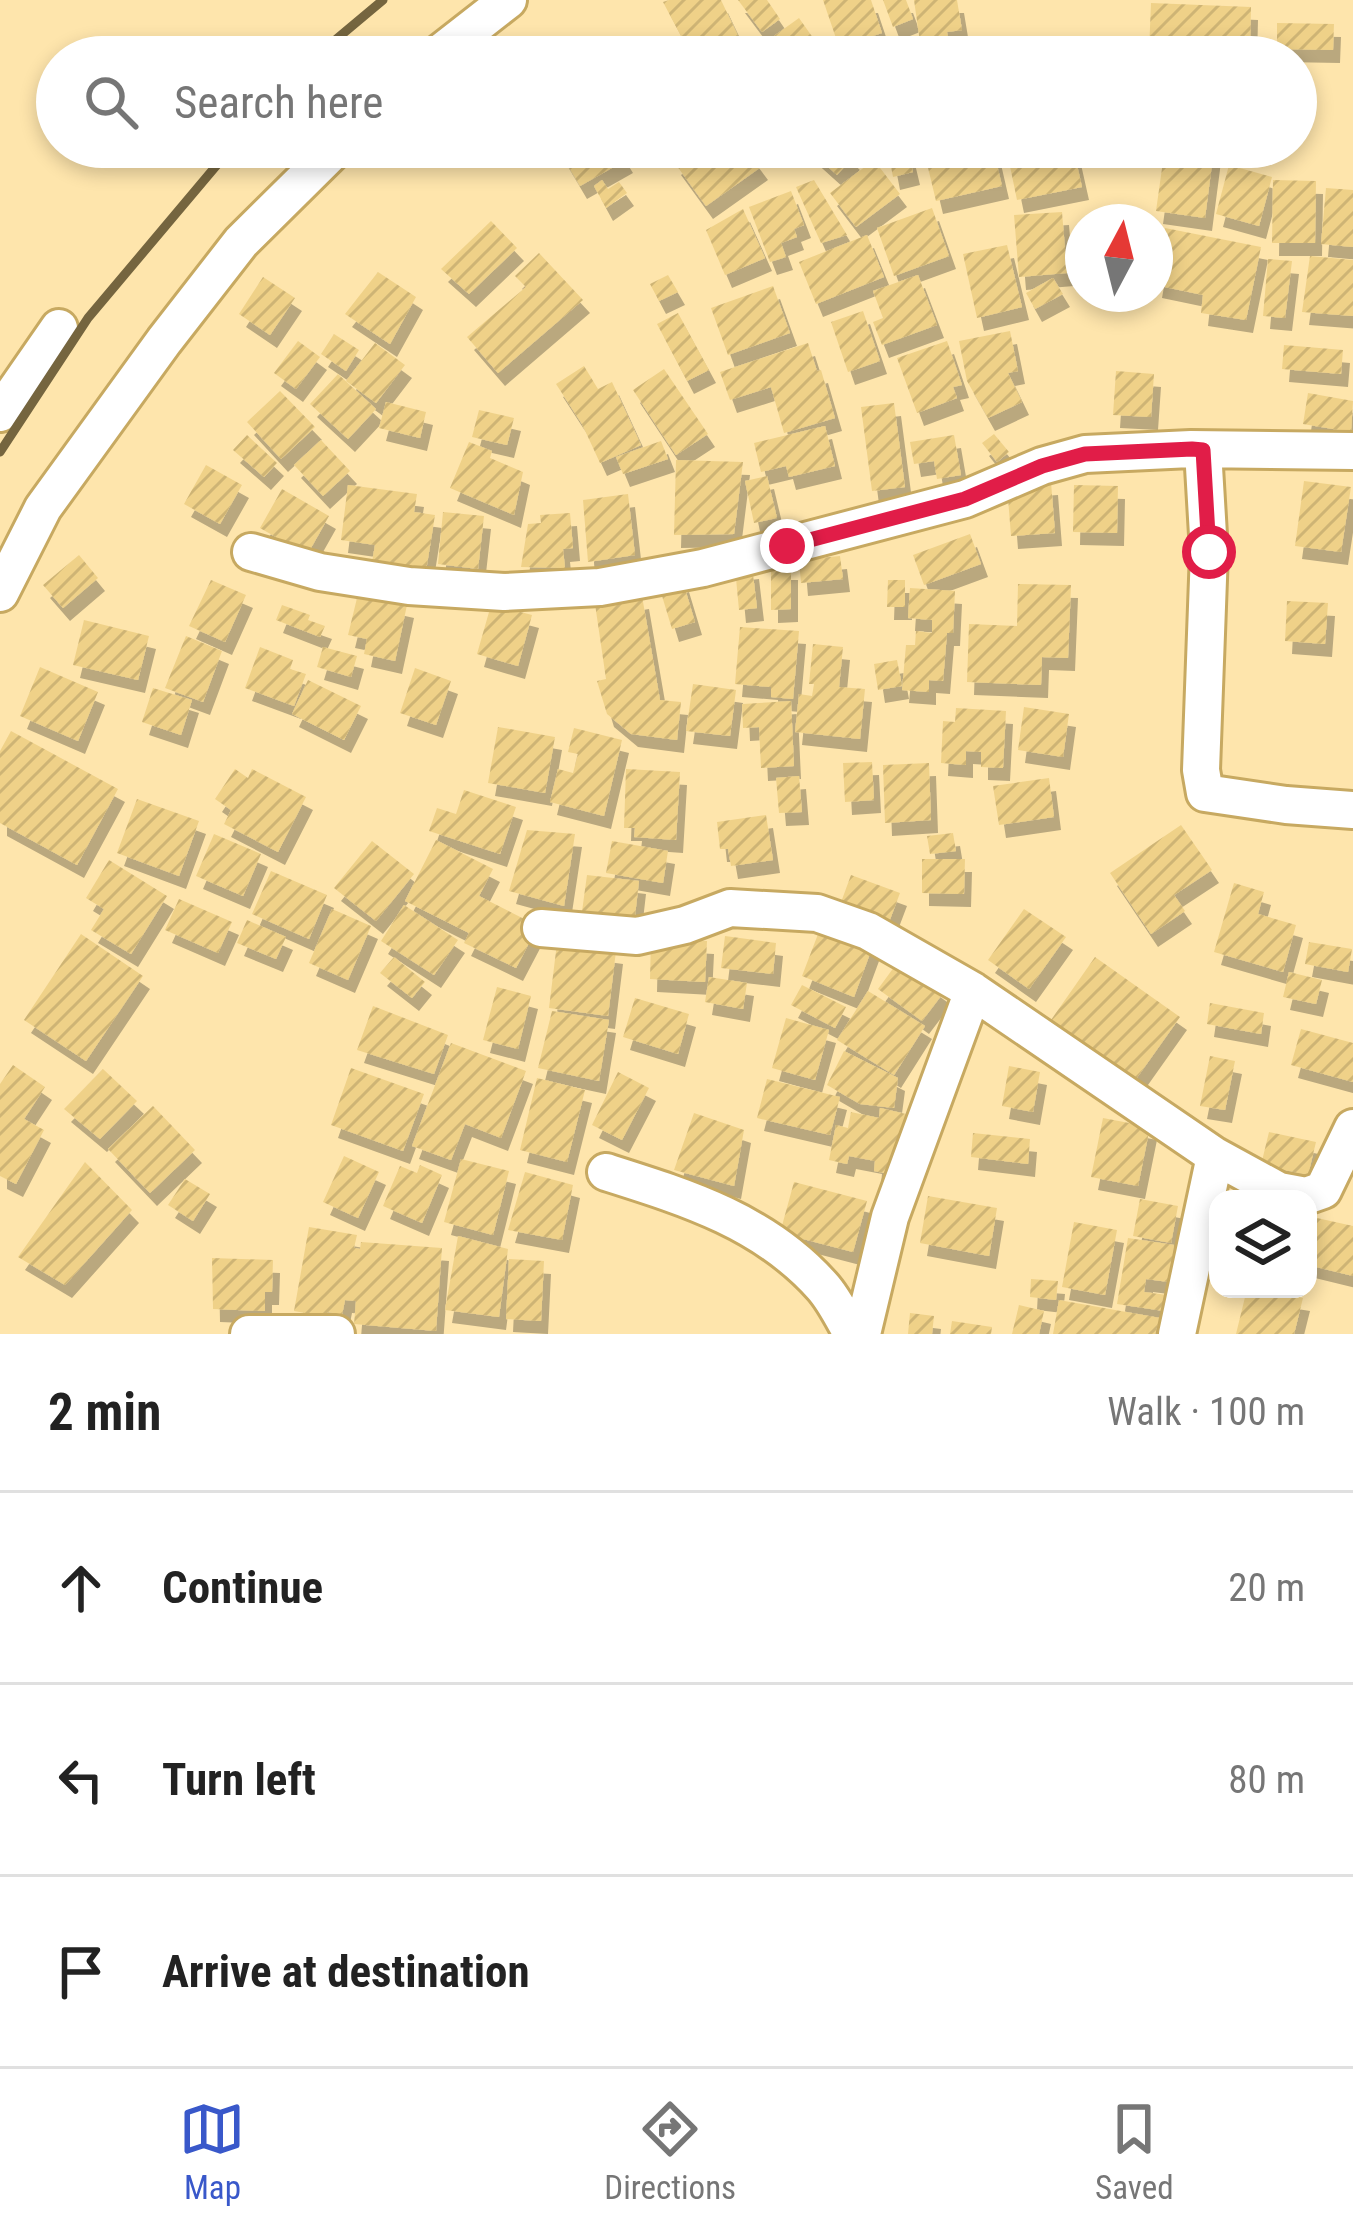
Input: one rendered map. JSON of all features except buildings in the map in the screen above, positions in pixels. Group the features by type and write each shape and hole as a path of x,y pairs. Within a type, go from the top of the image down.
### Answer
{"street":[{"path":"462,36 508,0"},
{"path":"0,593 44,508 164,341 241,242 316,168"},
{"path":"0,413 59,328"},
{"path":"1203,450 1209,552 1201,770 1205,793 1353,810"},
{"path":"250,552 320,572 409,586 503,592 601,587 703,568 965,499 1042,466 1085,454 1353,451"},
{"path":"541,928 638,936 730,908 817,914 868,931 973,991 1215,1156 1279,1190 1316,1195 1323,1190 1353,1127"},
{"path":"862,1334 890,1217 973,991"},
{"path":"1177,1334 1215,1156"},
{"path":"606,1172 734,1216 762,1234 824,1287 852,1334"},
{"path":"249,1334 336,1334"}],"railway":[{"path":"340,36 383,0"},
{"path":"0,452 88,318 214,168"}],"route":[{"path":"787,546 965,499 1042,466 1085,454 1192,449 1203,450 1209,552"}]}
